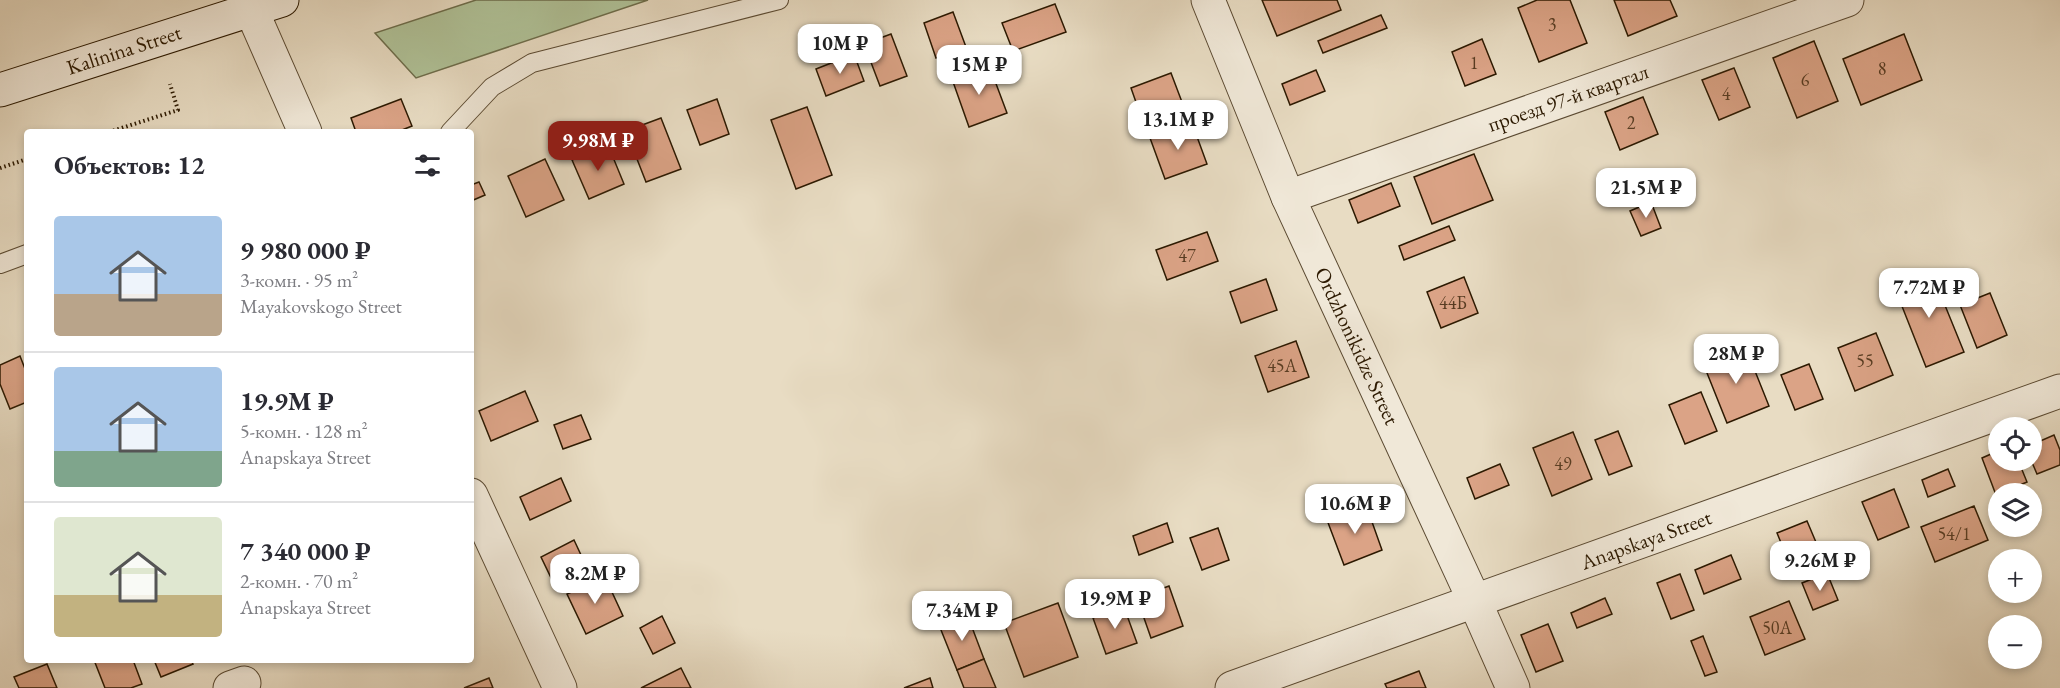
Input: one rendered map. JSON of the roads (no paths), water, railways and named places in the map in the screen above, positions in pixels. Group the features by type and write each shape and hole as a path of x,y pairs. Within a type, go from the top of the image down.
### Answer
{"street":[{"name":"Kalinina Street","path":"0,90 249,5 282,0"},
{"name":"Ordzhonikidze Street","path":"1208,0 1288,197 1513,688"},
{"name":"проезд 97-й квартал","path":"1288,197 1847,0"},
{"path":"249,5 304,129"},
{"name":"Anapskaya Street","path":"1232,688 2060,391"},
{"path":"474,502 560,688"}],"lane":[{"path":"453,129 492,87 532,63 779,0"},
{"path":"0,264 24,255"}]}
